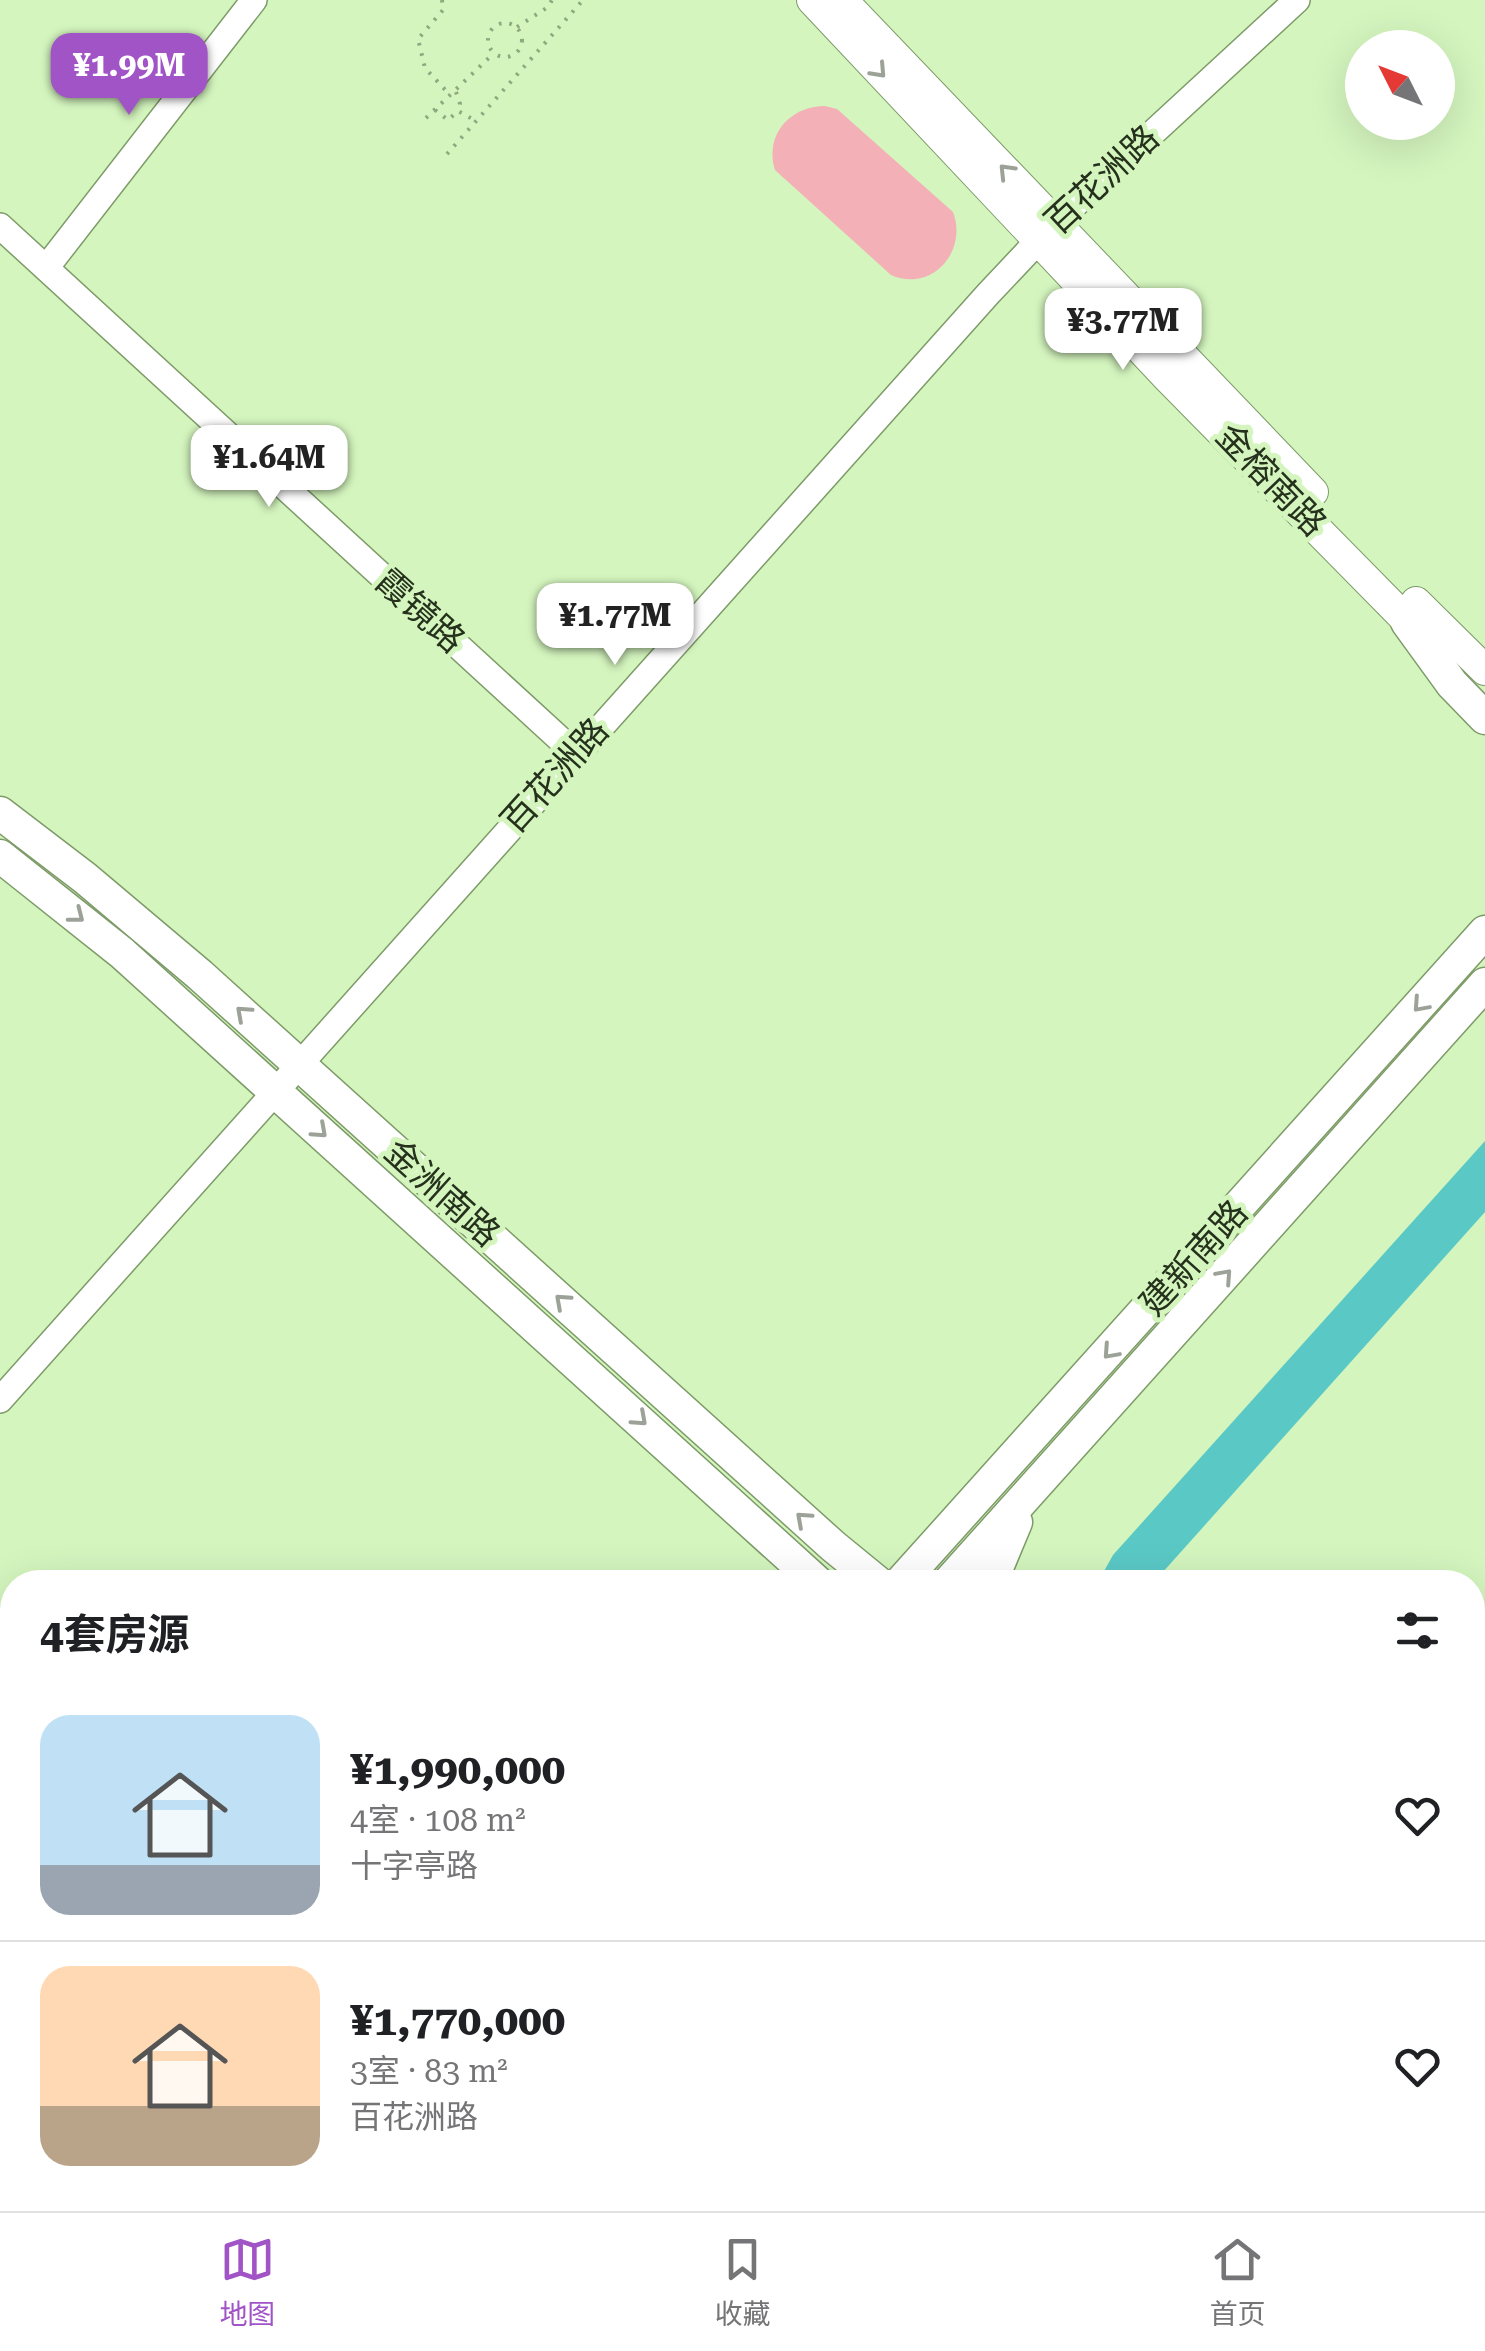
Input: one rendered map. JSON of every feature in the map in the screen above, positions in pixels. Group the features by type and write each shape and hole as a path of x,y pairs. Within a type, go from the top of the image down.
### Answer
{"main road":[{"name":"金榕南路","path":"812,0 1485,670"},
{"name":"金榕南路","path":"842,0 1047,231 1408,622 1485,696"},
{"path":"1408,622 1452,684 1485,718"},
{"name":"金洲南路","path":"0,813 140,923 862,1570"},
{"name":"金洲南路","path":"0,856 95,930 804,1570"},
{"name":"建新南路","path":"912,1570 1485,932"},
{"name":"建新南路","path":"959,1570 1485,984"},
{"path":"995,1570 1037,1486"}],"street":[{"path":"46,268 254,0"},
{"name":"百花洲路","path":"0,1400 575,753 1047,231 1296,0"},
{"name":"霞镜路","path":"0,226 575,753"}],"path":[{"path":"435,110 448,120 458,111 459,96 425,68 418,40 443,10 442,0"},
{"path":"516,28 548,7 552,0"},
{"path":"447,154 583,0"},
{"path":"494,53 488,40 491,30 501,23 516,28 522,43 518,52 510,56"},
{"path":"426,118 494,53"},
{"path":"494,53 510,56 523,68"},
{"path":"458,111 476,121"}],"shaded area":[{"path":"825,106 837,109 953,212 956,227 951,254 933,273 906,279 891,275 775,170 773,145 783,125 801,111"}],"water":[{"path":"1485,1141 1485,1212 1165,1570 1105,1570 1113,1555"}]}
